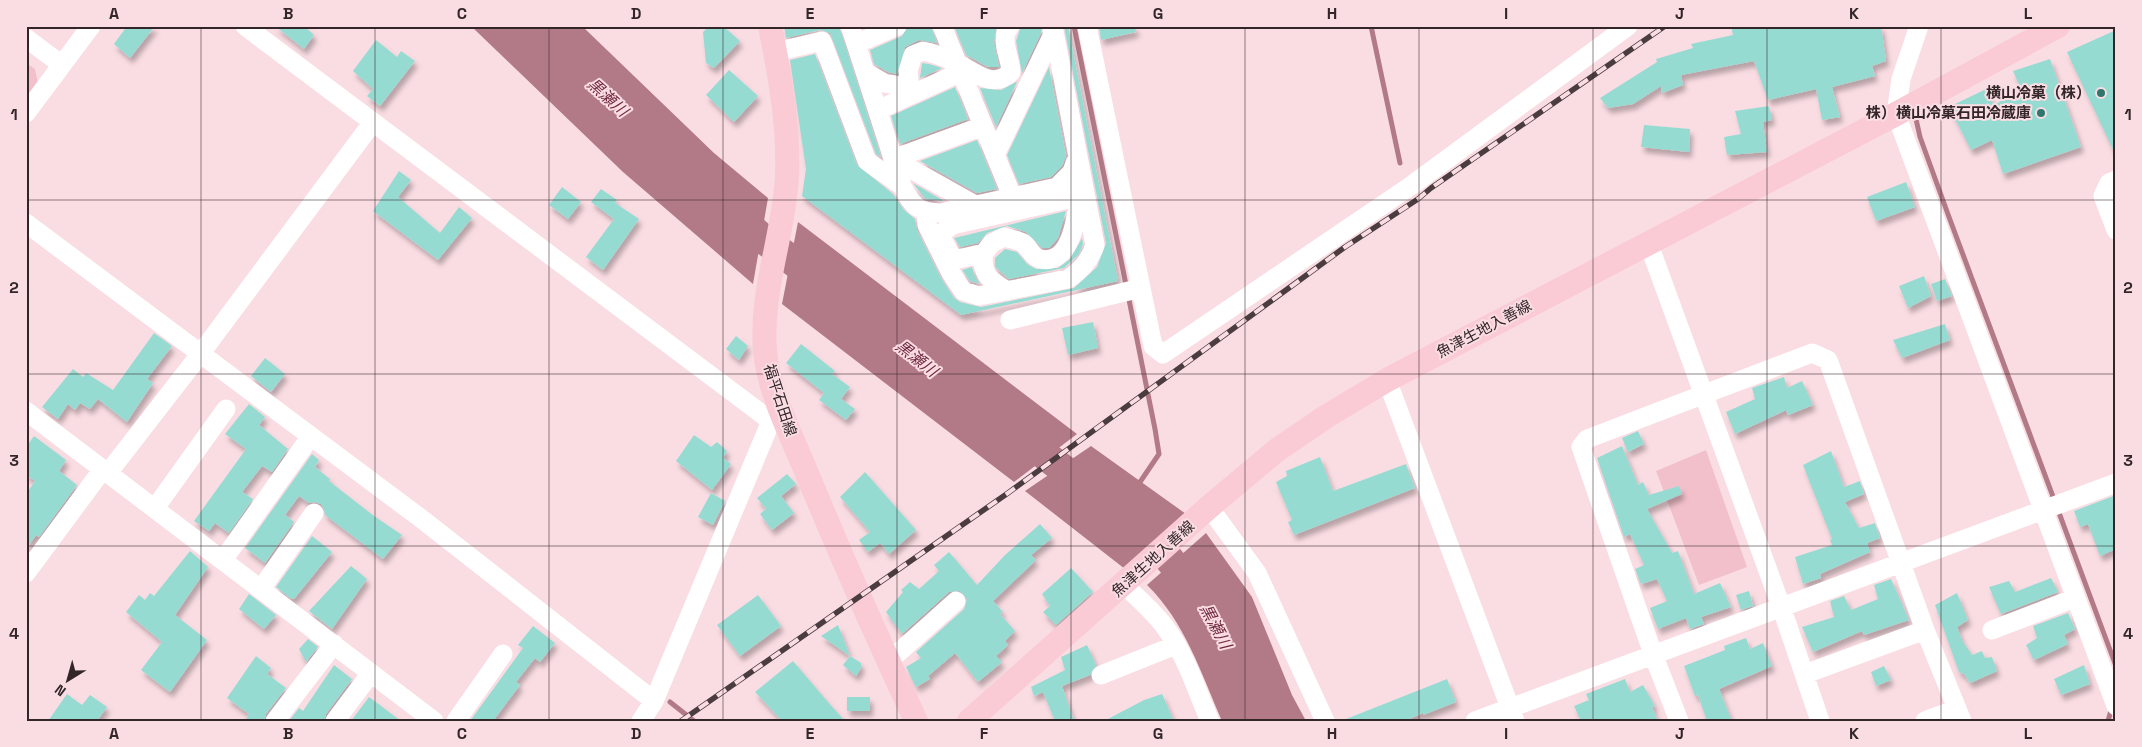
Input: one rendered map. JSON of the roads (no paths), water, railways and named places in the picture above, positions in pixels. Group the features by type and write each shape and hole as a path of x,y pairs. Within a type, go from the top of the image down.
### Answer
{"main road":[{"name":"福平石田線","path":"770,26 786,121 787,177 764,312 765,351 776,417 916,721"},
{"name":"魚津生地入善線","path":"969,721 1204,512 1277,450 1326,416 1387,380 1896,114 2058,26"}],"street":[{"path":"26,113 91,26"},
{"path":"246,26 373,122 776,417 654,701 641,721"},
{"path":"897,26 853,35 902,186 913,206 926,213 941,213 1057,187 1072,172 1078,155"},
{"path":"942,26 1012,196"},
{"path":"866,72 893,86 902,86 909,80 908,70 913,55 923,50 982,78 1004,79 1011,72 1011,62 1005,42 1006,31 1010,26"},
{"path":"1087,26 1153,346 1163,354 1412,185 1628,26"},
{"path":"1919,26 1901,79 1896,114 2116,706"},
{"path":"995,155 1051,28"},
{"path":"926,213 927,225 951,273 964,291 979,296 1068,279 1078,273 1091,258 1096,245 1051,28"},
{"path":"775,52 823,33 867,161 902,186"},
{"path":"26,38 62,65"},
{"path":"878,110 959,68"},
{"path":"26,573 105,471 201,353 373,122"},
{"path":"893,159 983,126"},
{"path":"893,159 975,205"},
{"path":"984,253 954,260 942,233 952,225 1064,200 1082,178"},
{"path":"1007,291 987,278 982,264 984,253 992,243 1004,237 1025,244 1031,253 1040,259 1051,258 1064,252 1070,241 1082,178"},
{"path":"2116,180 2109,183 2103,196 2116,230"},
{"path":"26,223 423,520 654,701"},
{"path":"1648,242 1782,608 1805,674 1817,720"},
{"path":"1010,320 1106,295 1142,288"},
{"path":"1679,721 1653,654 1582,446 1587,439 1703,393 1812,353 1828,360 1925,630 1960,715 1925,721"},
{"path":"1387,380 1512,714"},
{"path":"155,508 226,410"},
{"path":"27,414 155,508 434,721"},
{"path":"223,560 311,436"},
{"path":"1475,721 1512,714 1653,654 1782,608 2116,483"},
{"path":"1204,512 1257,573 1325,721"},
{"path":"261,588 314,513"},
{"path":"1127,582 1176,645 1210,721"},
{"path":"1992,630 2075,598"},
{"path":"888,662 956,601"},
{"path":"1805,674 1925,630"},
{"path":"275,721 334,644"},
{"path":"1101,675 1176,645"},
{"path":"456,721 503,654"},
{"path":"336,721 371,673"}],"water":[{"path":"471,26 582,26 714,153 768,198 753,284 623,172"},
{"path":"798,222 1077,434 1014,482 782,304"},
{"path":"1091,446 1186,514 1125,569 1025,491"},
{"path":"1206,533 1252,597 1292,695 1306,721 1222,721 1182,632 1172,615 1147,585"}],"waterway":[{"path":"1074,26 1159,454 1136,488"},
{"path":"1371,26 1400,163"},
{"path":"1914,110 1920,137 1949,217 2116,666"},
{"name":"黒瀬川","path":"731,211 762,238 825,285"},
{"name":"黒瀬川","path":"1015,432 1094,493"},
{"name":"黒瀬川","path":"1139,529 1154,541 1199,595"},
{"path":"670,702 694,721"},
{"path":"2108,721 2112,707"}],"railway":[{"path":"681,721 1008,493 1345,247 1418,199 1431,188 1665,26"}],"place":[{"name":"横山冷菓（株）","path":"2101,93"},
{"name":"株）横山冷菓石田冷蔵庫","path":"2041,113"}]}
